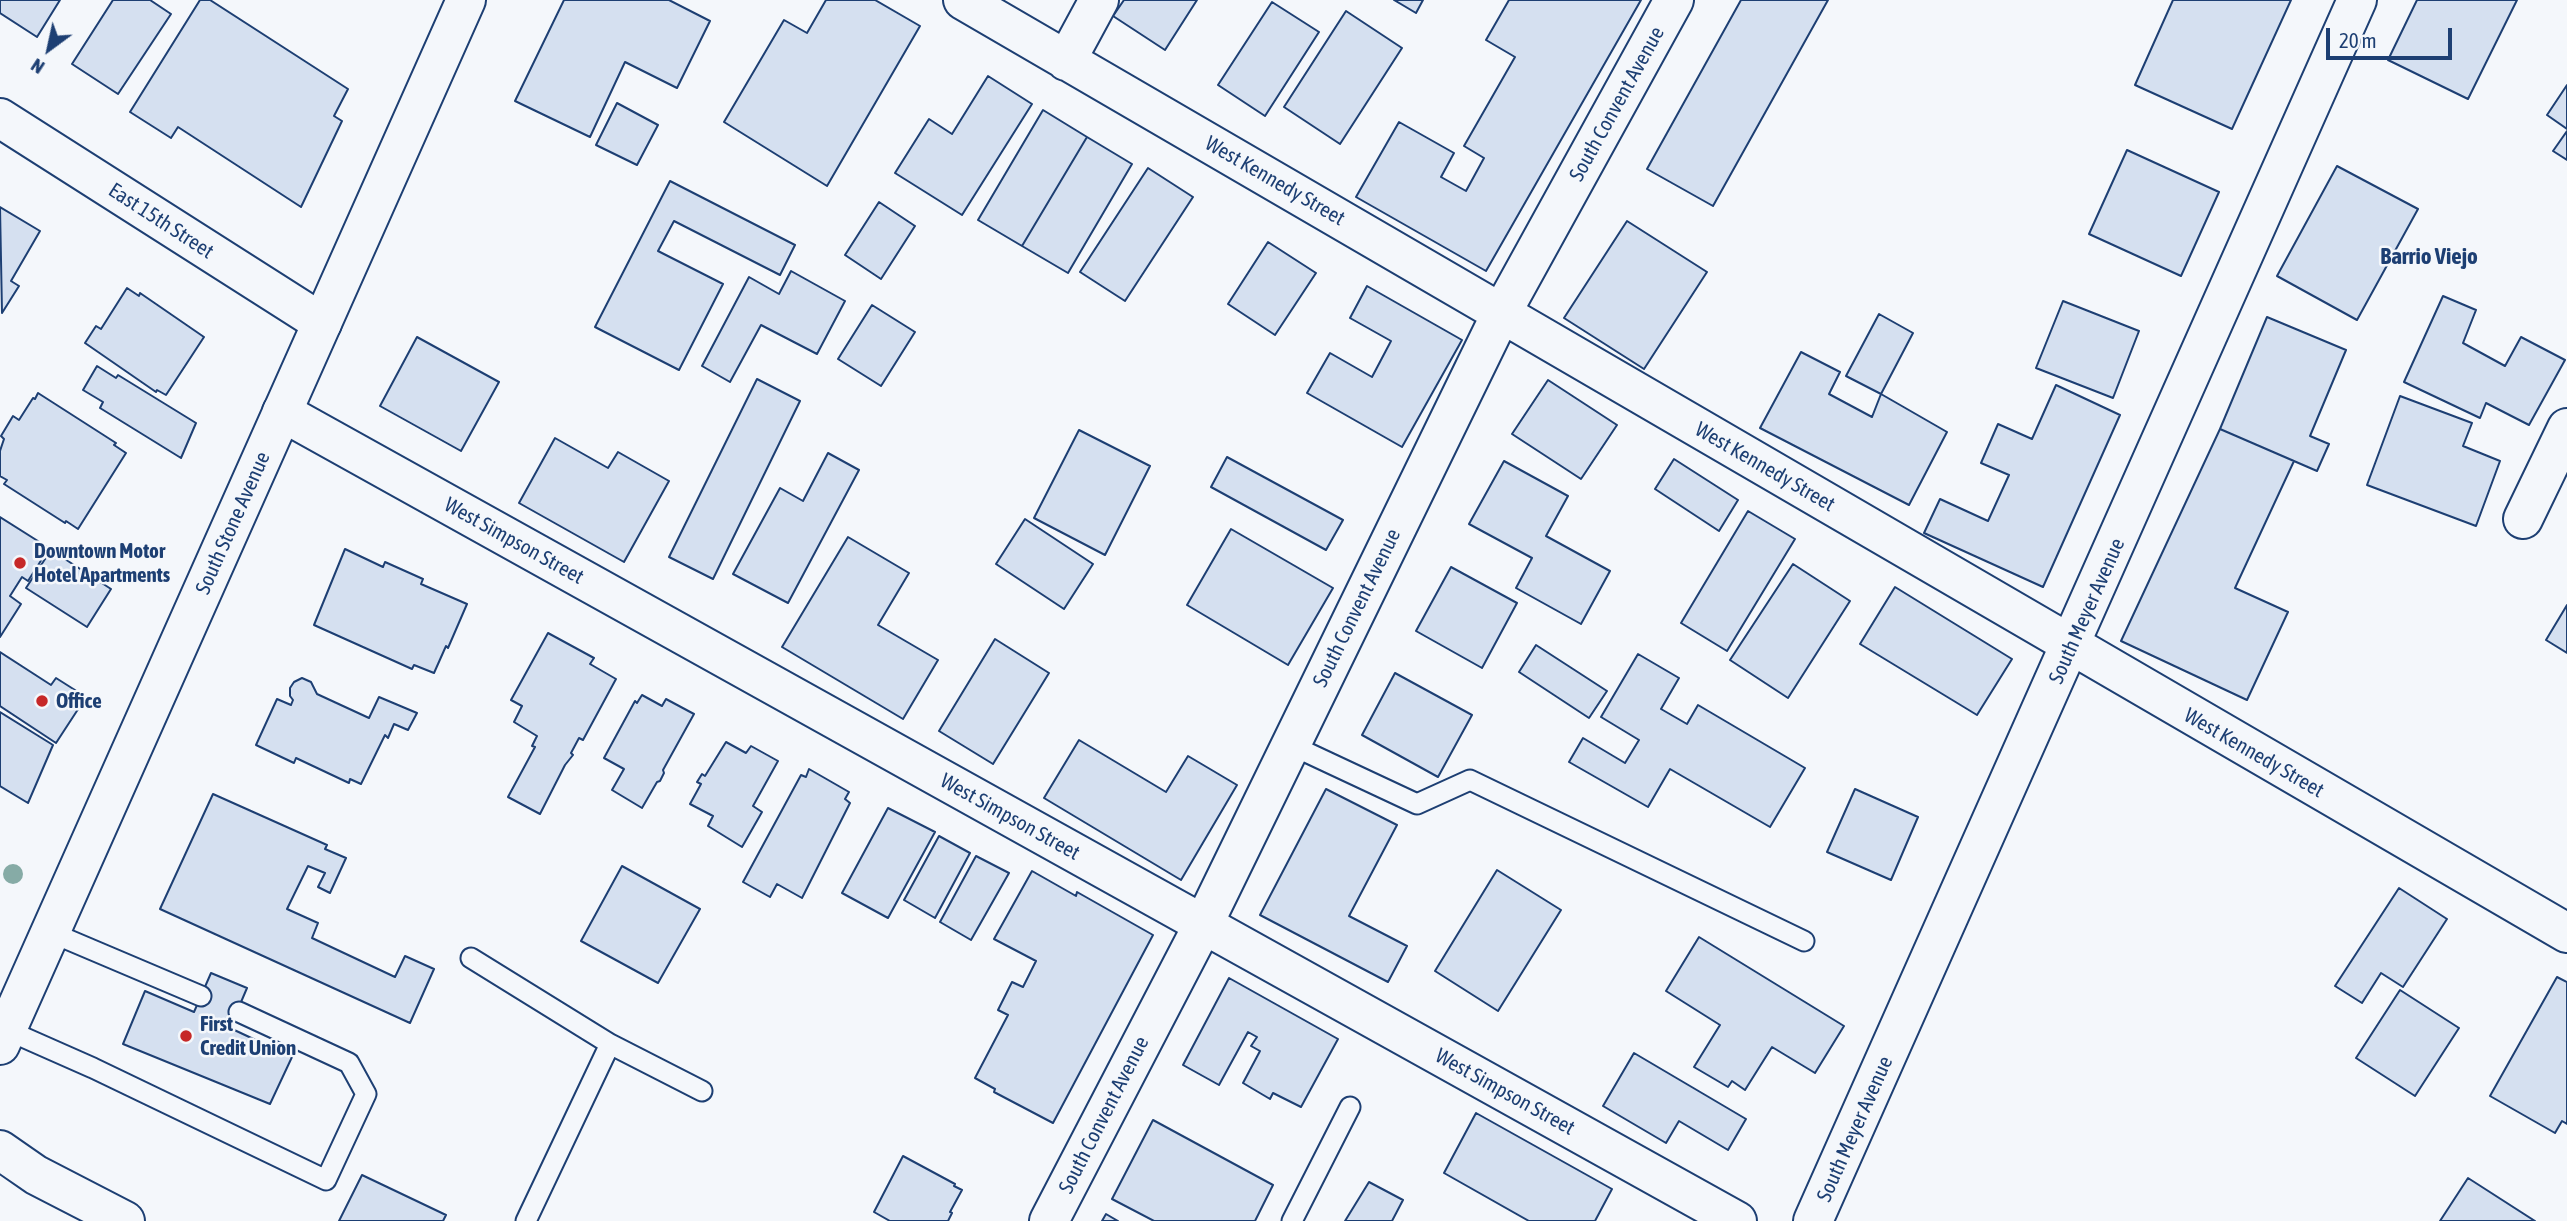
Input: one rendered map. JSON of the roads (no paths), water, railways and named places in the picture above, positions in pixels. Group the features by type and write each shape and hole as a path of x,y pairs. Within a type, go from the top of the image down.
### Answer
{"street":[{"name":"South Stone Avenue","path":"3,1038 466,0"},
{"name":"West Kennedy Street","path":"962,0 2567,933"},
{"path":"1066,61 1099,0"},
{"name":"South Convent Avenue","path":"1049,1221 1203,925 1502,312 1674,0"},
{"name":"South Meyer Avenue","path":"1813,1221 2357,0"},
{"name":"East 15th Street","path":"0,118 322,323"},
{"name":"West Simpson Street","path":"282,412 1737,1221"},
{"path":"2523,519 2567,428"},
{"path":"0,1150 36,1175 125,1221"}],"lane":[{"path":"1291,745 1417,804 1470,780 1804,941"},
{"path":"50,933 201,996"},
{"path":"471,958 610,1044 702,1090"},
{"path":"3,1038 93,1068 326,1180 366,1094 349,1063 239,1012"},
{"path":"526,1221 610,1044"},
{"path":"1292,1221 1350,1107"}],"place":[{"name":"Downtown Motor Hotel Apartments","path":"20,563"},
{"name":"Office","path":"42,701"},
{"name":"First Credit Union","path":"186,1036"}],"district":[{"name":"Barrio Viejo","path":"2429,257"}]}
